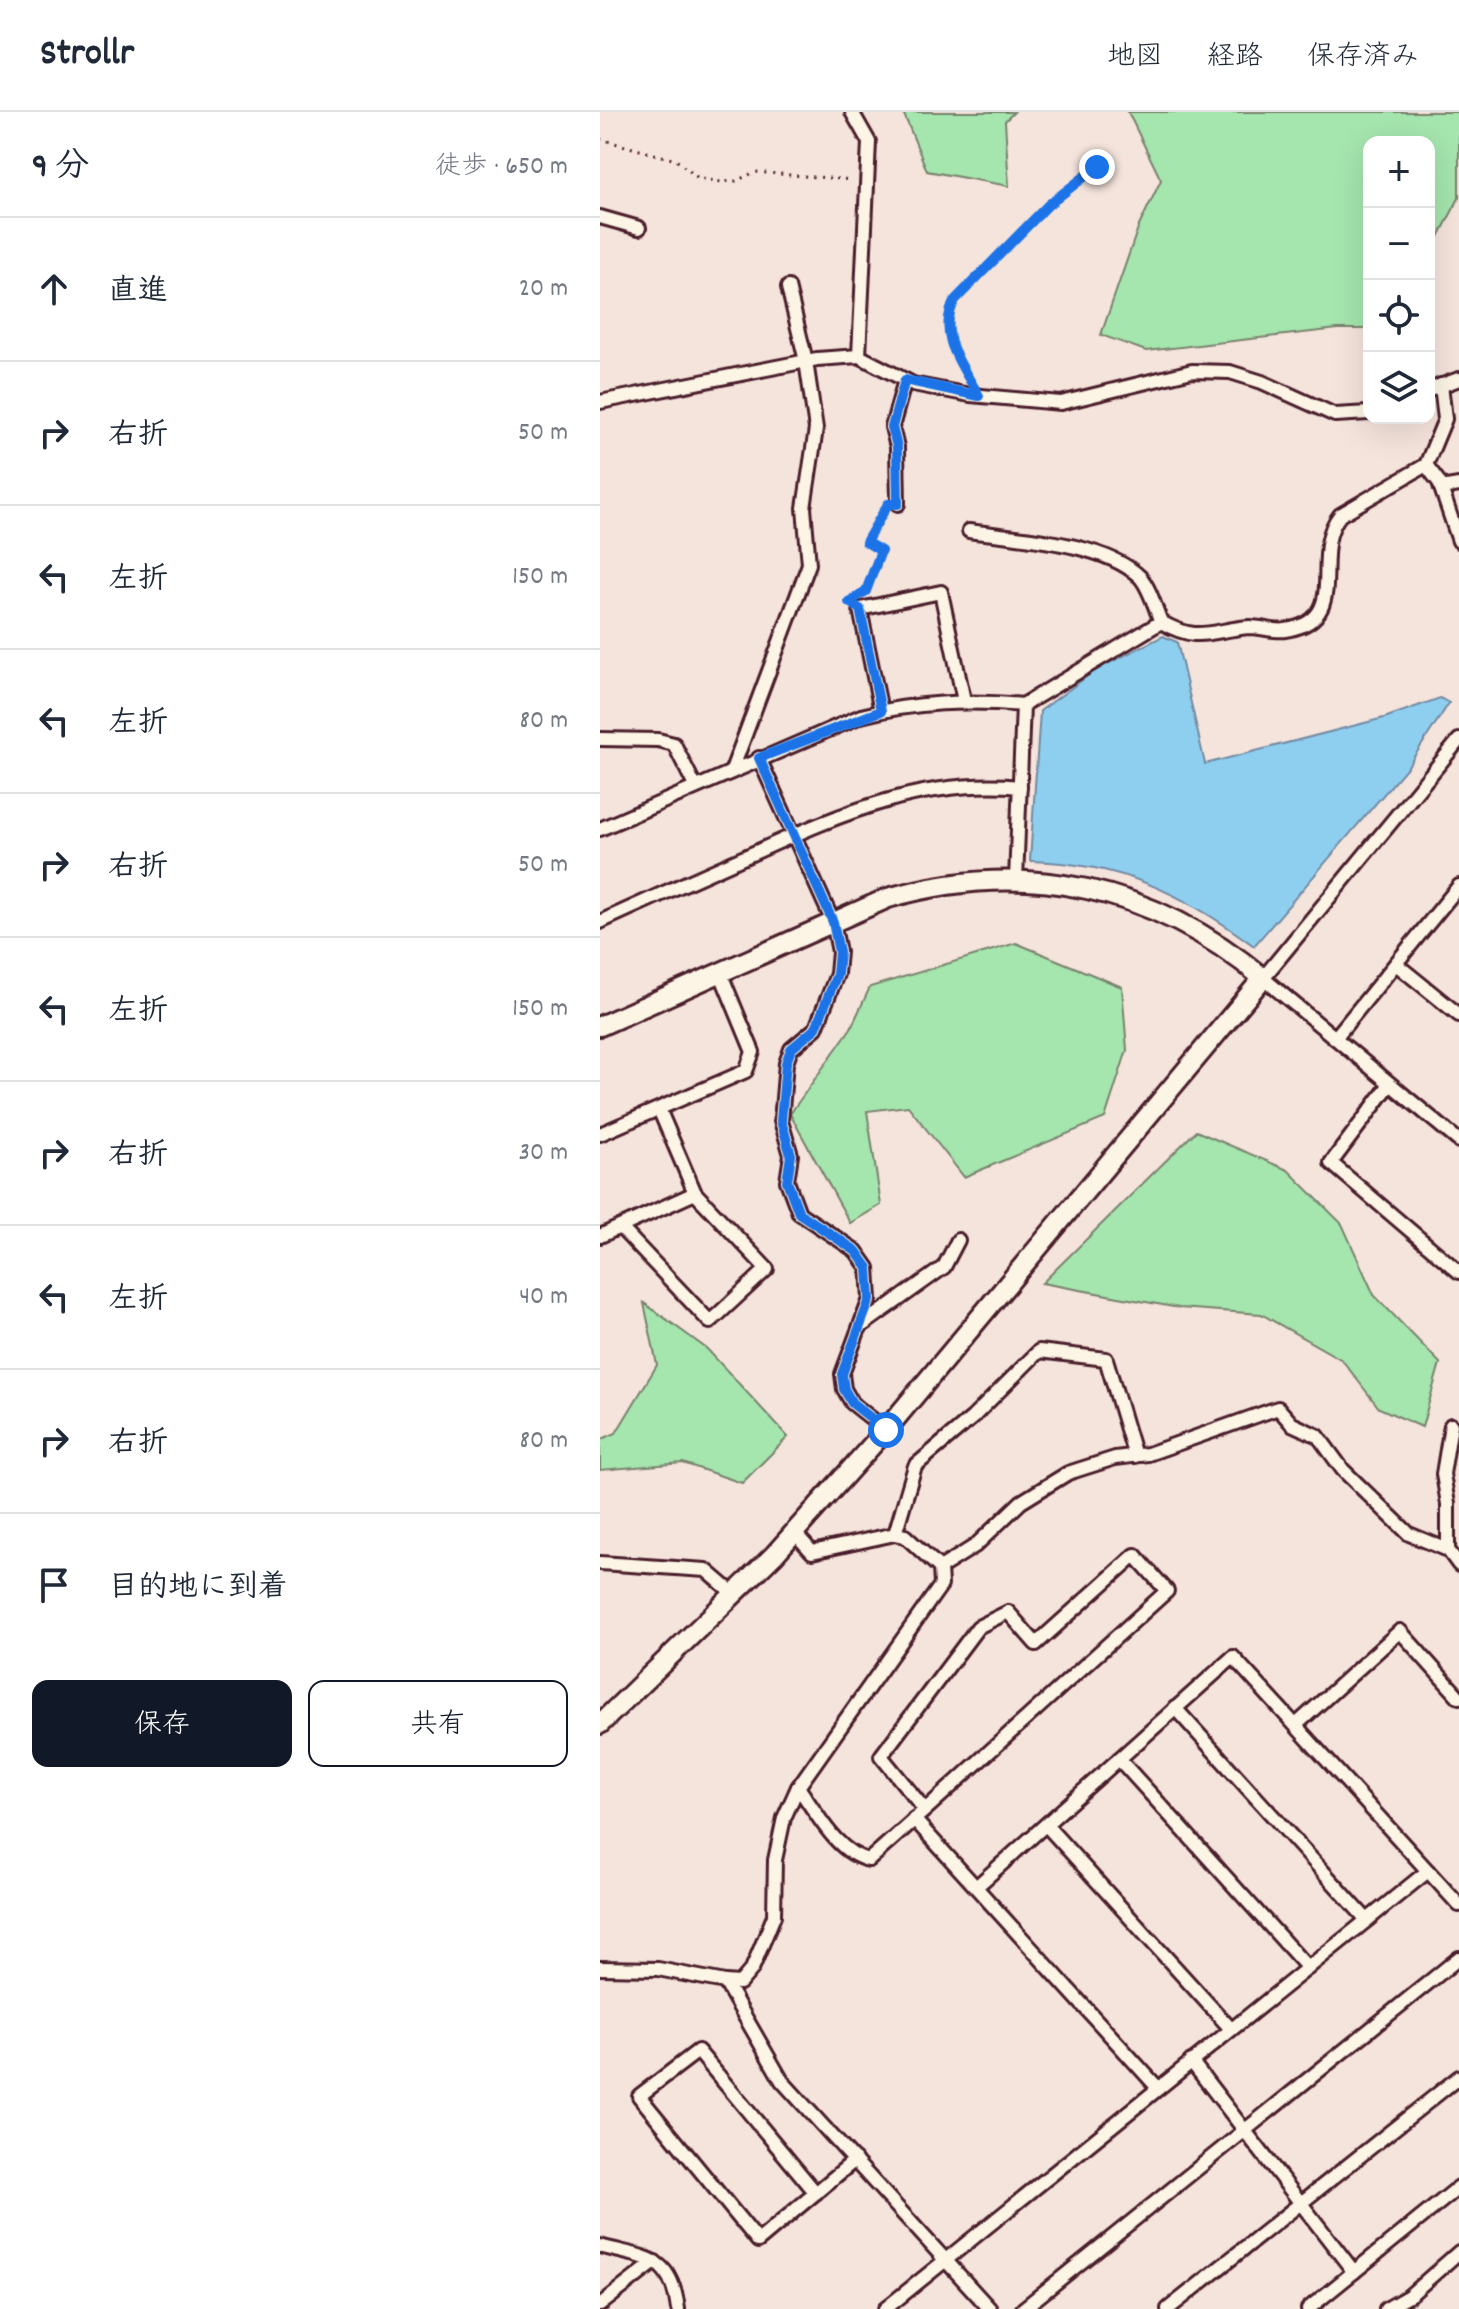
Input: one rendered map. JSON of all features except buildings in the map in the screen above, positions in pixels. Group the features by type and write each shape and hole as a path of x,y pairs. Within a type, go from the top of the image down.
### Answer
{"street":[{"path":"852,112 869,142 859,356"},
{"path":"600,217 639,228"},
{"path":"732,770 809,564 804,508 816,429 806,361 788,287"},
{"path":"600,402 806,361 859,356 905,380 979,396 1061,403 1180,373 1230,372 1262,382 1335,415 1363,413"},
{"path":"969,531 1061,545 1122,562 1143,580 1161,622 1183,634 1201,635 1251,627 1285,631 1303,624 1327,601 1326,540 1330,527 1340,515 1426,465 1445,419 1444,384 1459,372"},
{"path":"898,504 897,447 892,427 905,380"},
{"path":"1426,465 1441,488 1459,541"},
{"path":"1441,488 1459,485"},
{"path":"881,711 860,609 941,592 964,701"},
{"path":"600,829 759,758 881,711 964,701 1023,705 1161,622"},
{"path":"1016,880 1023,705"},
{"path":"600,739 658,740 674,744 695,786"},
{"path":"600,1724 734,1594 886,1430 1459,740"},
{"path":"759,758 833,922 839,952 837,974 816,1028 791,1049 786,1063 781,1121 791,1155 787,1181 799,1213 856,1251 868,1268 870,1299 842,1374 844,1389 852,1403 886,1430"},
{"path":"600,922 793,835 881,800 919,790 983,785 1020,787"},
{"path":"600,1026 888,898 927,887 1016,880 1074,886 1128,897 1207,937 1263,978 1459,1141"},
{"path":"1335,1038 1459,886"},
{"path":"1396,964 1459,1015"},
{"path":"600,1134 746,1071 753,1052 720,972"},
{"path":"1390,1084 1331,1163 1459,1272"},
{"path":"620,1227 710,1322 767,1269 695,1193 659,1109"},
{"path":"600,1236 695,1193"},
{"path":"860,1327 944,1267 958,1240"},
{"path":"895,1534 915,1466 972,1418 1039,1351 1106,1359 1135,1456"},
{"path":"940,1568 975,1546 1021,1502 1068,1473 1135,1456 1278,1408 1292,1424 1318,1436 1343,1470 1409,1534 1448,1550 1459,1565"},
{"path":"1448,1550 1448,1504 1443,1474 1451,1425"},
{"path":"600,1968 658,1969 740,1983 752,1969 774,1916 775,1860 784,1818 798,1787 941,1585 940,1568 905,1536 895,1534 812,1552 794,1532"},
{"path":"798,1787 837,1840 855,1857 869,1860 920,1814 1167,1591 1135,1555 1036,1644 1008,1612 978,1627 881,1756 920,1814 976,1887 1158,2088"},
{"path":"600,1563 706,1570 734,1594"},
{"path":"1296,1725 1400,1631 1459,1697"},
{"path":"976,1887 1233,1657 1459,1905"},
{"path":"1175,1708 1367,1920"},
{"path":"1119,1759 1308,1968"},
{"path":"1046,1825 1231,2029"},
{"path":"885,2309 1428,1871"},
{"path":"1023,2309 1459,1958"},
{"path":"725,1982 782,2081 990,2309"},
{"path":"816,2193 698,2051 639,2096 758,2241 816,2193 855,2160"},
{"path":"1191,2061 1354,2272"},
{"path":"1168,2309 1459,2077"},
{"path":"1308,2309 1459,2187"},
{"path":"600,2246 655,2262 670,2274 678,2309"},
{"path":"1386,2309 1409,2296 1459,2252"},
{"path":"600,2305 655,2262"}],"path":[{"path":"600,139 676,160 698,178 721,182 736,181 755,172 867,181"},
{"path":"979,396 950,344 948,313 955,300 1048,205 1097,167"},
{"path":"860,609 849,602 866,591 881,551 866,542 888,504 898,504"}],"green space":[{"path":"903,112 1014,112 1005,121 1009,186 927,171"},
{"path":"1128,112 1459,112 1459,198 1435,244 1435,136 1363,136 1363,329 1338,329 1146,351 1101,335 1138,228 1161,180"},
{"path":"1016,943 1122,987 1127,1050 1105,1118 964,1177 908,1106 867,1111 881,1205 850,1223 790,1114 851,1028 870,987"},
{"path":"1196,1131 1288,1170 1342,1224 1374,1295 1440,1363 1422,1427 1379,1408 1342,1360 1261,1314 1179,1308 1042,1283"},
{"path":"644,1303 707,1349 788,1437 742,1483 683,1463 600,1470 600,1440 616,1433 657,1365"}],"water":[{"path":"1163,636 1177,642 1205,764 1384,718 1440,698 1449,703 1408,766 1254,946 1202,911 1149,884 1093,868 1030,861 1040,711 1097,669"}],"route":[{"path":"886,1430 852,1403 844,1389 842,1374 870,1299 872,1283 868,1268 844,1241 799,1213 787,1181 791,1155 781,1121 786,1063 791,1049 816,1028 837,974 839,952 833,922 759,758 801,739 881,711 860,609 849,602 866,591 881,551 866,542 888,504 898,504 897,447 892,427 905,380 979,396 950,344 948,313 955,300 1048,205 1097,167"}]}
